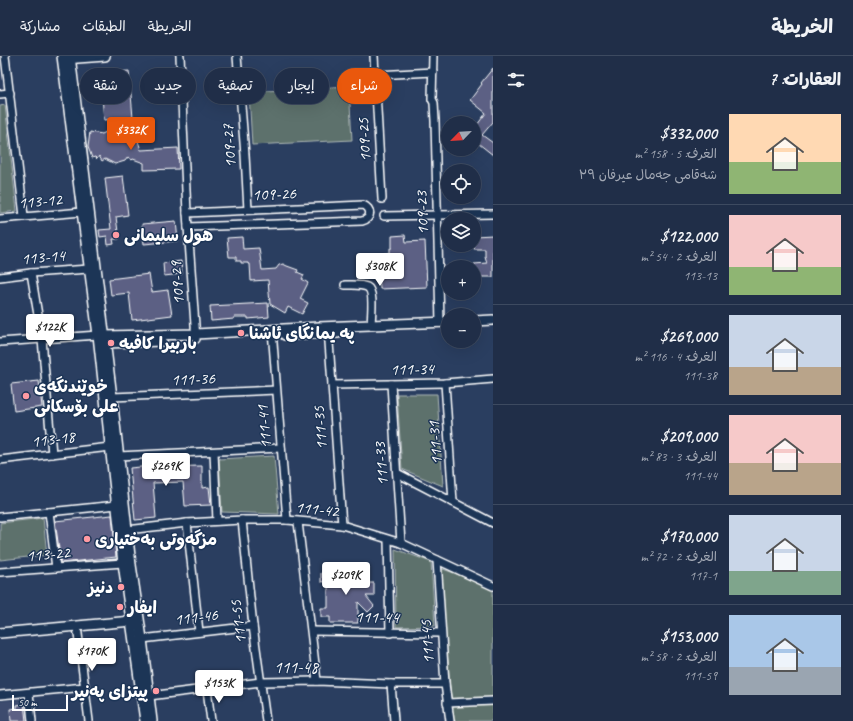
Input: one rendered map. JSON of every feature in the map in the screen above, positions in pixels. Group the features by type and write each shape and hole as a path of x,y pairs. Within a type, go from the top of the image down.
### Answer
{"main road":[{"path":"66,57 104,56"},
{"path":"66,57 89,269 103,338 110,447 123,562 145,721"},
{"path":"66,57 112,397 127,530 152,721"},
{"path":"481,321 493,320"},
{"path":"329,330 371,326 441,323"},
{"path":"481,327 493,326"},
{"path":"103,338 196,337 329,330 441,328"},
{"path":"0,633 132,621"}],"street":[{"path":"5,56 24,216"},
{"name":"109-29","path":"180,56 187,213 196,337"},
{"name":"109-27","path":"237,56 248,210"},
{"name":"109-25","path":"374,56 375,68"},
{"name":"109-23","path":"432,56 432,99 434,103 437,215 443,308"},
{"name":"109-23","path":"434,103 436,98 437,56"},
{"path":"392,74 432,72"},
{"path":"0,94 10,93"},
{"name":"109-25","path":"377,104 382,199"},
{"name":"109-26","path":"187,213 363,205 367,206 370,213 369,217 362,221 188,227"},
{"name":"113-12","path":"0,219 82,212"},
{"path":"384,216 493,214"},
{"name":"113-14","path":"0,277 31,273 89,269"},
{"path":"31,273 42,339 52,454"},
{"path":"345,285 365,286 371,290 371,326"},
{"name":"111-35","path":"329,330 342,525"},
{"name":"111-41","path":"272,333 287,520"},
{"path":"0,342 42,339 103,338"},
{"name":"111-34","path":"332,385 445,383 493,379"},
{"name":"111-31","path":"445,383 454,502"},
{"name":"111-33","path":"391,384 401,543"},
{"name":"111-36","path":"112,397 276,390"},
{"name":"113-18","path":"0,460 110,447"},
{"path":"118,456 281,448"},
{"path":"214,452 217,521"},
{"path":"397,473 493,523"},
{"path":"0,517 117,505"},
{"path":"49,512 56,568"},
{"name":"111-42","path":"127,530 187,523 242,520 287,520 342,525 401,543 493,586"},
{"name":"111-55","path":"242,520 253,626 266,721"},
{"path":"298,522 317,681"},
{"path":"187,523 199,632"},
{"path":"388,540 390,633"},
{"name":"111-45","path":"437,560 445,684 450,721"},
{"name":"113-22","path":"0,572 123,562"},
{"path":"77,626 88,721"},
{"name":"111-46","path":"142,639 253,626"},
{"name":"111-44","path":"312,631 441,633"},
{"name":"111-48","path":"149,696 261,682 317,681 391,684 445,684"},
{"path":"391,684 394,721"},
{"path":"0,695 85,687"},
{"path":"207,689 211,721"},
{"path":"29,693 32,721"},
{"path":"448,703 493,701"}],"shaded area":[{"path":"25,699 28,721 0,721 0,701"}],"green space":[{"path":"329,87 337,87 337,104 350,104 352,140 252,145 250,104 266,104 266,91 274,90 274,104 329,104"},
{"path":"5,105 17,211 0,213 0,106"},
{"path":"397,394 437,394 443,486 402,469"},
{"path":"274,456 279,514 222,512 219,459"},
{"path":"43,518 47,555 0,560 0,523"},
{"path":"395,549 431,562 435,626 396,627"},
{"path":"440,568 493,587 493,721 453,721"}],"building":[{"path":"493,68 493,122 482,135 493,143 493,155 481,146 481,120 486,113 470,100 482,84 481,83"},
{"path":"103,104 132,104 133,118 104,120"},
{"path":"90,132 102,134 106,132 117,132 128,137 130,135 134,138 136,135 141,150 178,148 179,169 144,170 144,163 133,159 132,160 128,157 125,161 115,164 105,159 102,161 99,156 97,159 95,157 92,158 88,147"},
{"path":"123,176 128,215 116,217 119,239 113,239 114,244 108,245 107,236 100,237 99,230 111,229 105,178"},
{"path":"176,221 178,241 144,244 142,224"},
{"path":"405,235 406,242 425,241 427,287 380,289 378,254 390,253 390,248 392,248 392,236"},
{"path":"493,235 493,277 481,277 481,263 487,263 485,249 481,249 481,236"},
{"path":"242,237 243,249 259,248 262,270 276,269 279,265 283,264 298,270 297,272 304,275 302,279 308,283 300,299 308,303 302,314 288,307 285,313 270,304 268,280 251,281 250,264 236,261 236,257 229,257 227,238"},
{"path":"181,261 182,274 164,276 163,263"},
{"path":"149,274 152,292 168,290 172,315 132,320 129,293 111,295 109,279"},
{"path":"268,303 269,317 248,319 248,317 234,317 234,319 211,321 210,306"},
{"name":"خوێندنگەی علی بۆسکانی","path":"39,381 42,407 14,411 11,384"},
{"path":"151,466 202,466 202,488 209,487 211,505 185,506 183,482 153,483 156,518 135,520 130,468"},
{"name":"مزگەوتی بەختیاری","path":"112,515 116,557 61,563 55,521"},
{"path":"330,568 349,568 349,574 360,574 360,583 374,583 374,596 366,596 374,606 368,612 358,602 358,623 330,623 330,617 321,617 321,608 328,608 328,581 321,582 321,573 330,573"},
{"path":"24,704 26,721 11,721 10,709 17,708 17,705"}],"place":[{"name":"هول سليمانى","path":"116,235"},
{"name":"په یمانگای ئاشنا","path":"241,333"},
{"name":"باربيرا كافيه","path":"111,343"},
{"name":"خوێندنگەی علی بۆسکانی","path":"26,396"},
{"name":"مزگەوتی بەختیاری","path":"87,539"},
{"name":"دنيز","path":"121,587"},
{"name":"ايفار","path":"120,607"},
{"name":"پیتزای پەنیر","path":"156,691"}]}
